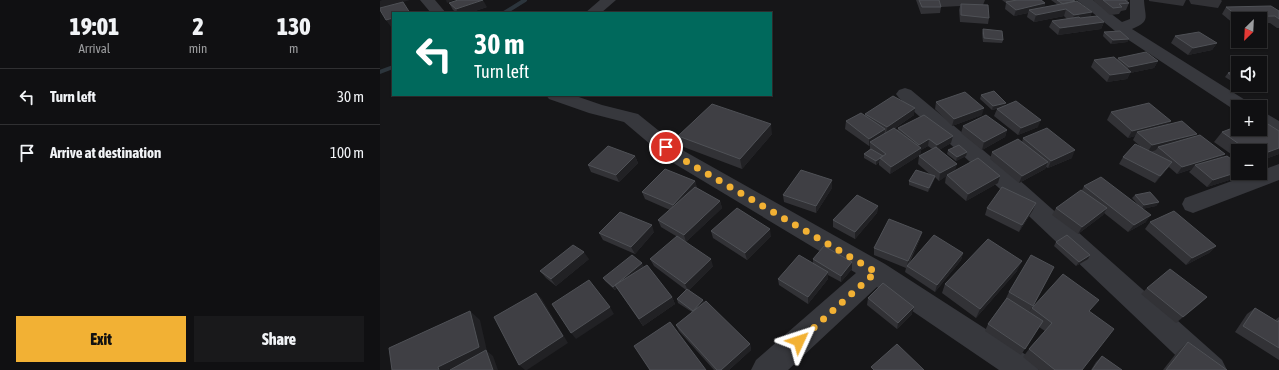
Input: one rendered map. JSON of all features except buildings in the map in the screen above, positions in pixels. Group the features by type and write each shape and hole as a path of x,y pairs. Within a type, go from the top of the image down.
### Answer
{"street":[{"path":"427,0 438,12"},
{"path":"593,12 609,0"},
{"path":"1084,0 1120,28 1232,100"},
{"path":"1120,28 1138,21 1137,0"},
{"path":"905,94 1017,191 1212,370"},
{"path":"558,96 631,118 677,156 876,272 1024,370"},
{"path":"1267,122 1279,130"},
{"path":"1193,204 1279,172"},
{"path":"766,370 876,272"}],"waterway":[{"path":"506,12 525,0"},
{"path":"380,72 392,67"}],"route":[{"path":"666,147 677,156 876,272 799,341"}]}
